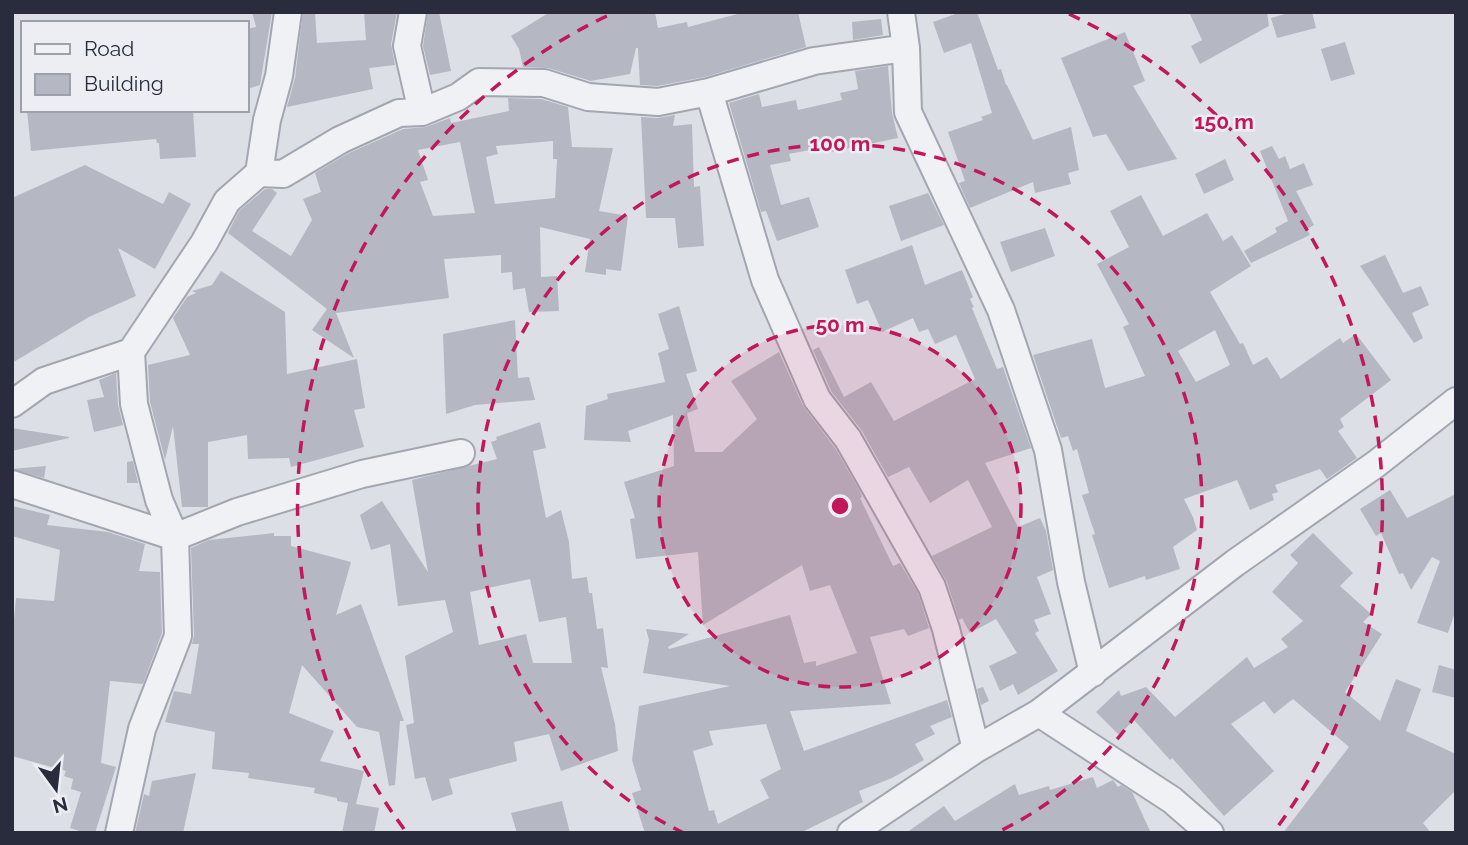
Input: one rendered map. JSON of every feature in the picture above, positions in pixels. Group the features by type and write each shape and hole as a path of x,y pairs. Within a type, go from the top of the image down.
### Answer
{"street":[{"path":"119,833 142,729 177,636 175,537 159,500 134,404 131,352 204,243 227,201 259,173 267,120 279,76 288,12"},
{"path":"413,12 407,46 422,112"},
{"path":"901,12 906,48 908,112 1000,310 1048,450 1071,582 1093,673"},
{"path":"259,173 283,174 340,140 399,113 422,112 458,97 479,82 544,83 588,97 657,103 709,92 814,61 906,48"},
{"path":"709,92 765,280 817,399 848,439 932,587 946,629 976,749"},
{"path":"12,404 44,381 131,352"},
{"path":"850,833 976,749 1039,713 1235,563 1376,464 1456,401"},
{"path":"12,484 175,537 237,512 362,474 461,453"},
{"path":"1039,713 1172,800 1210,833"}],"building":[{"path":"252,12 272,12 260,85 248,89 248,29 256,27"},
{"path":"303,12 315,12 317,43 366,40 364,12 397,12 391,44 395,65 369,68 373,89 287,107 295,78"},
{"path":"428,12 439,12 451,71 430,75 423,46"},
{"path":"550,12 655,12 658,28 687,22 688,27 745,12 798,12 806,47 705,77 657,86 640,85 636,48 630,74 591,81 548,68 523,67 519,49 511,36"},
{"path":"961,12 977,12 998,70 1001,69 1033,140 1071,127 1079,170 1068,173 1071,184 1035,193 1033,182 970,208 959,183 965,181 948,132 983,120 981,117 992,113 971,43 944,53 933,22"},
{"path":"1189,12 1267,12 1269,26 1200,64 1191,46 1202,40"},
{"path":"1292,12 1312,12 1316,28 1277,38 1271,18"},
{"path":"881,19 883,35 853,40 852,22"},
{"path":"1125,32 1145,81 1133,86 1177,159 1128,171 1106,134 1093,137 1061,58"},
{"path":"1345,42 1355,74 1331,81 1321,49"},
{"path":"888,66 892,113 898,138 826,153 825,147 789,154 791,161 770,165 781,205 809,197 819,227 777,241 766,211 761,212 729,103 759,94 762,107 796,100 798,110 842,100 840,93 858,89 855,71"},
{"path":"508,98 541,99 568,107 572,147 613,148 599,211 628,216 621,271 606,269 606,275 585,272 590,239 540,227 541,277 557,276 559,311 529,312 525,288 513,290 512,272 501,273 501,255 444,259 449,298 336,313 354,358 312,330 327,309 228,233 239,211 265,189 272,189 277,193 252,231 291,256 312,220 303,199 321,192 315,173 347,154 403,129 426,127 450,118 451,123 509,111","holes":["553,141 553,159 557,159 555,198 495,204 486,157 498,154 496,146","460,142 475,213 433,216 420,182 428,180 418,150"]},
{"path":"27,112 193,112 196,157 160,159 159,143 156,139 31,151"},
{"path":"675,115 673,126 692,124 694,187 700,186 704,246 678,248 675,218 646,218 641,117"},
{"path":"1272,146 1279,159 1285,156 1290,169 1304,163 1313,185 1296,191 1314,225 1307,229 1310,235 1251,263 1244,251 1277,232 1275,228 1288,221 1260,151"},
{"path":"1225,159 1234,180 1204,194 1195,174"},
{"path":"85,165 163,204 169,192 191,204 155,269 118,248 136,296 89,317 12,363 12,198"},
{"path":"928,193 944,225 901,241 889,206"},
{"path":"1141,195 1163,236 1207,213 1223,241 1232,235 1251,266 1210,292 1240,344 1243,343 1253,365 1267,357 1281,379 1340,338 1343,343 1356,334 1391,380 1340,419 1344,427 1338,431 1357,458 1327,479 1320,469 1275,485 1278,492 1272,494 1274,500 1250,510 1237,480 1184,499 1197,530 1173,547 1180,569 1146,580 1145,576 1109,588 1082,495 1089,493 1077,449 1073,451 1068,436 1061,438 1033,355 1092,339 1105,388 1145,376 1123,327 1129,324 1097,264 1129,247 1110,211","holes":["1215,330 1230,365 1196,382 1178,351"]},
{"path":"1045,228 1055,256 1011,272 1000,242"},
{"path":"912,245 925,285 962,270 973,297 970,299 974,307 972,308 997,369 1003,367 1031,448 985,463 1018,527 1040,518 1046,531 1053,570 1037,577 1051,614 1034,620 1039,631 1035,633 1058,671 1018,695 1013,684 1000,691 989,666 1017,653 996,619 970,633 962,618 959,620 947,582 932,556 992,527 968,480 930,503 909,467 888,477 862,431 831,391 813,350 819,347 844,397 871,382 894,421 975,379 956,335 935,344 928,329 919,332 913,318 882,332 868,300 857,304 845,270"},
{"path":"1385,255 1403,293 1421,286 1429,305 1412,313 1423,338 1414,343 1360,266"},
{"path":"221,271 285,312 287,374 357,359 365,408 354,410 364,447 291,467 289,458 248,459 247,435 208,442 208,507 182,507 173,426 165,460 150,402 148,365 190,355 173,318 187,297 196,293 192,291 212,285"},
{"path":"679,306 697,371 686,374 698,409 687,413 695,452 722,452 757,419 731,381 779,352 803,406 835,448 860,491 860,498 893,566 900,563 918,593 929,628 908,636 904,629 870,637 891,704 790,711 804,751 947,700 952,717 930,726 935,734 915,744 924,760 892,778 859,791 863,802 800,833 645,833 632,793 641,790 632,760 639,706 730,686 643,673 649,640 646,629 689,634 668,647 669,649 790,615 804,663 816,661 816,666 857,653 830,585 810,591 802,565 703,625 698,552 636,559 630,519 635,518 624,482 674,466 673,415 628,431 631,442 584,440 586,406 608,399 607,394 665,382 658,353 669,349 658,314","holes":["766,724 781,769 760,780 769,798 718,824 714,810 709,811 693,751 713,745 709,731"]},
{"path":"515,320 518,378 529,377 535,400 475,405 446,414 443,334"},
{"path":"116,373 118,405 123,425 94,432 87,400 104,397 99,380"},
{"path":"540,422 546,448 533,451 546,518 561,510 569,542 572,579 587,577 597,629 603,628 608,668 601,667 615,724 618,751 561,771 549,734 514,742 517,761 449,779 453,794 432,801 425,777 415,779 406,725 414,723 405,656 453,632 445,600 398,606 390,544 371,550 360,515 382,501 428,572 412,480 497,459 491,442 497,440 496,437","holes":["530,579 539,622 566,617 572,663 533,663 526,634 479,645 470,592"]},
{"path":"12,428 69,437 69,438 12,451"},
{"path":"133,461 138,483 127,483 127,462"},
{"path":"46,466 44,478 12,469"},
{"path":"1390,490 1407,518 1456,494 1456,609 1448,633 1417,623 1440,561 1432,557 1411,590 1403,573 1399,574 1381,533 1376,536 1360,509"},
{"path":"12,506 50,515 47,525 108,532 145,544 139,571 160,572 162,633 143,684 110,681 101,763 116,767 95,833 70,828 81,792 71,789 73,779 64,776 66,771 12,756 12,640 16,598 54,601 60,550 12,536"},
{"path":"274,533 274,536 291,536 291,546 351,562 336,615 361,604 404,721 400,721 395,785 389,786 379,732 357,727 302,665 289,713 334,731 320,761 364,771 356,804 379,808 374,833 342,833 348,803 314,793 315,788 248,778 249,773 212,769 215,732 165,722 174,691 191,694 199,644 192,644 191,548 209,540"},
{"path":"1313,533 1353,573 1340,586 1371,614 1363,622 1382,634 1345,692 1380,721 1396,679 1421,689 1406,731 1456,754 1456,790 1423,823 1431,833 1283,833 1349,747 1293,699 1274,714 1264,701 1231,724 1274,771 1224,816 1134,720 1119,735 1096,712 1119,690 1121,696 1146,687 1175,717 1247,657 1254,668 1288,647 1281,639 1303,621 1272,592 1298,563 1290,555"},
{"path":"1439,665 1456,670 1456,698 1432,692"},
{"path":"983,687 989,701 981,705 977,689"},
{"path":"196,773 183,833 135,833 144,794 149,796 152,781"},
{"path":"1093,777 1097,788 1113,780 1118,787 1121,785 1132,792 1151,833 906,833 944,806 955,821 1015,784 1019,795 1049,786 1050,790"},
{"path":"562,801 570,833 517,833 511,813"}]}
